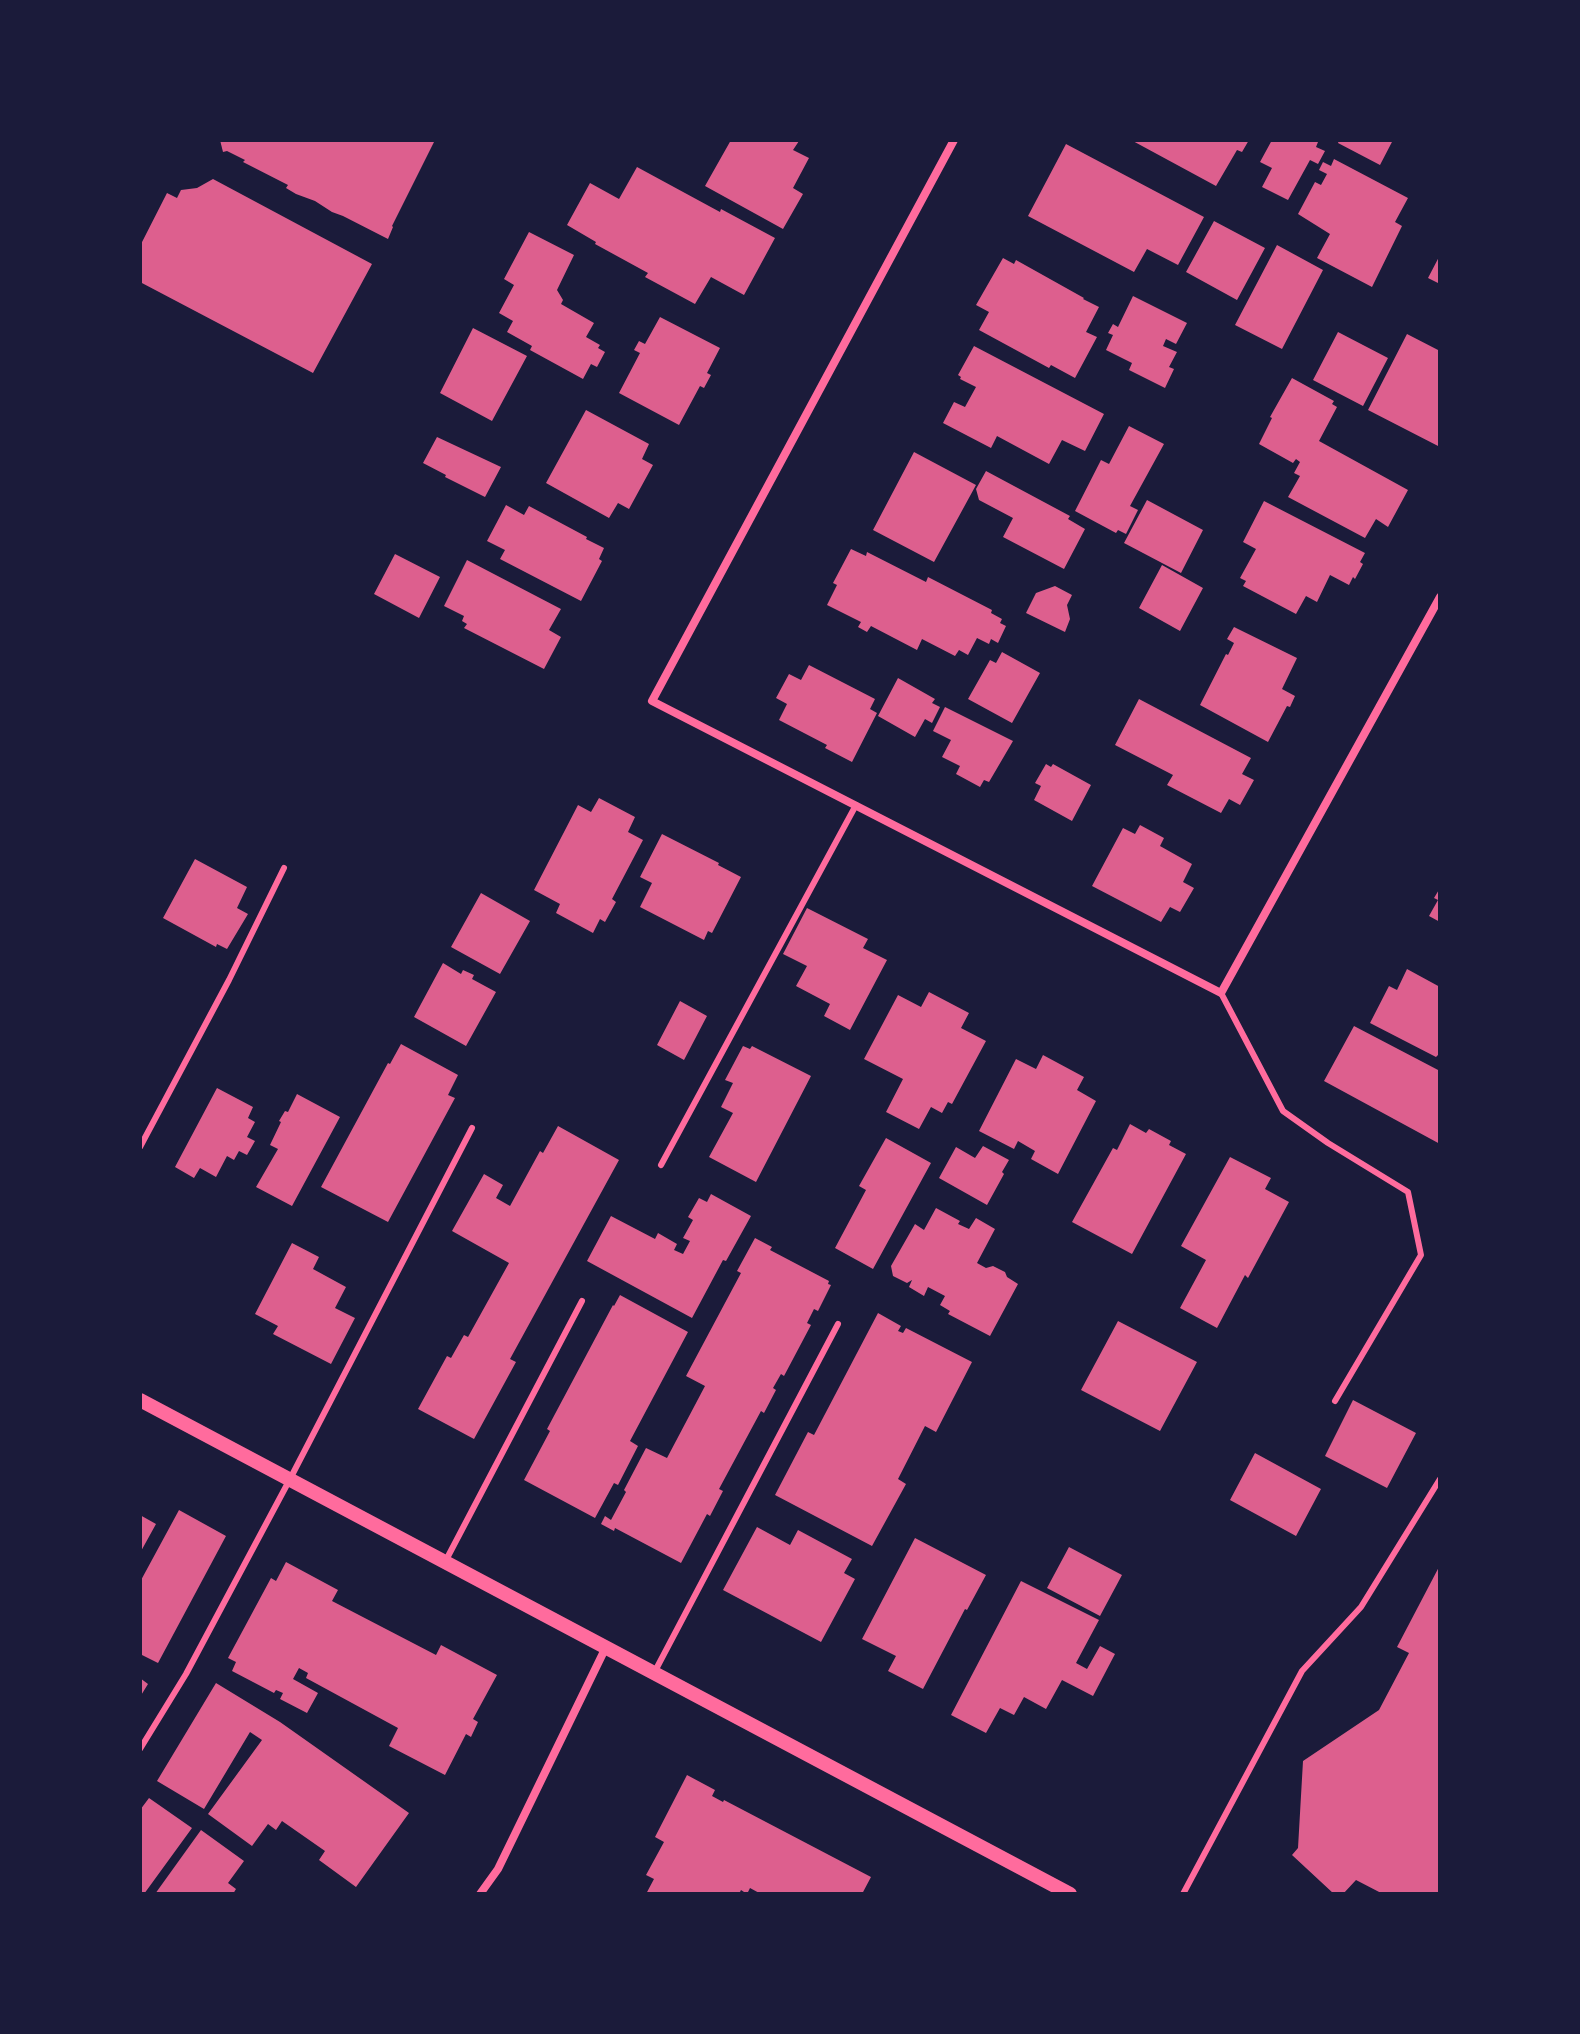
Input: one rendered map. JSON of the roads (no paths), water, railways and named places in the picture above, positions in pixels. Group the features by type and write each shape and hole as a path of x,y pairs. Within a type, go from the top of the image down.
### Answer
{"street":[{"path":"954,140 652,701 1221,993 1440,597"},
{"path":"140,1400 1070,1894"},
{"path":"480,1894 498,1869 606,1647"}],"lane":[{"path":"661,1165 856,805"},
{"path":"140,1147 229,980 284,868"},
{"path":"1221,993 1283,1111 1408,1192 1421,1255 1335,1401"},
{"path":"140,1749 186,1674 472,1128"},
{"path":"445,1562 582,1301"},
{"path":"654,1673 838,1324"},
{"path":"1183,1894 1302,1671 1361,1607 1440,1479"}]}
